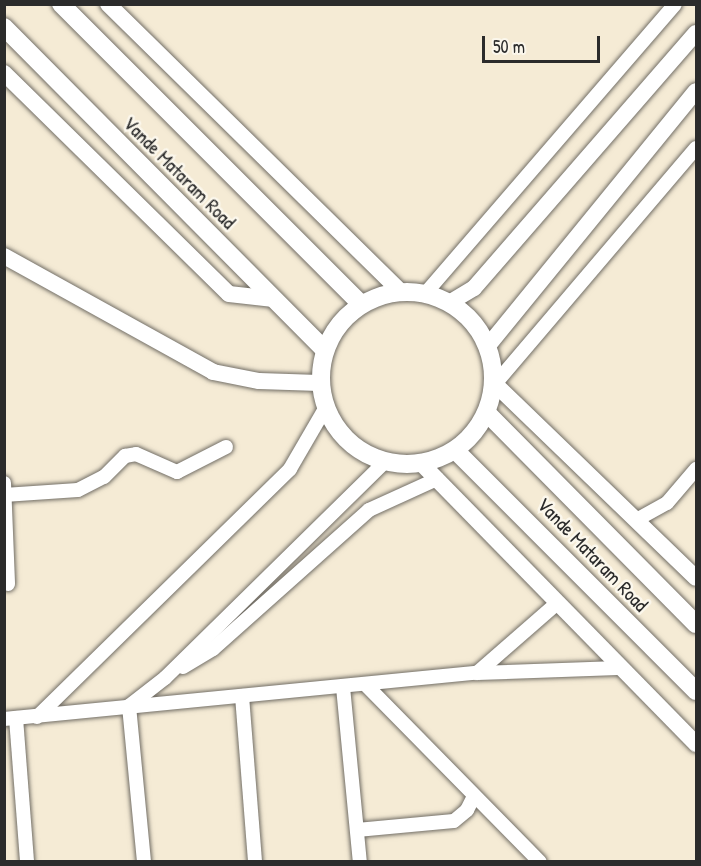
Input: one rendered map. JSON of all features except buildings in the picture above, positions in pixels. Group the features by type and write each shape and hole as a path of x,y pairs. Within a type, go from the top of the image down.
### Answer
{"main road":[{"name":"Vande Mataram Road","path":"61,4 361,304"},
{"name":"Vande Mataram Road","path":"4,27 324,349"},
{"path":"400,291 424,295 449,303 479,330 487,347 495,384 487,413 474,434 455,450 422,464 385,462 352,446 329,418 319,383 324,349 339,323 361,304 400,291"},
{"name":"Vande Mataram Road","path":"487,413 696,624"},
{"name":"Vande Mataram Road","path":"455,450 696,691"}],"street":[{"path":"108,4 400,291"},
{"path":"424,295 675,4"},
{"path":"449,303 474,288 696,33"},
{"path":"4,73 229,294 274,299"},
{"path":"487,347 696,91"},
{"path":"696,148 495,384 584,474 638,519 696,579"},
{"path":"4,256 213,372 259,381 319,383"},
{"path":"37,717 290,469 326,407"},
{"path":"5,494 78,490 104,477 125,456 136,454 165,470 177,472 226,447"},
{"path":"129,706 165,678 385,462"},
{"path":"422,464 618,668 696,744"},
{"path":"638,519 668,503 696,468"},
{"path":"165,678 213,649 369,510 437,479"},
{"path":"4,483 8,584"},
{"path":"477,673 556,604"},
{"path":"27,861 10,719 477,673 618,668"},
{"path":"366,685 540,861"},
{"path":"343,687 360,861"},
{"path":"242,696 255,861"},
{"path":"129,706 144,861"},
{"path":"357,830 453,821 467,810 474,796"}]}
